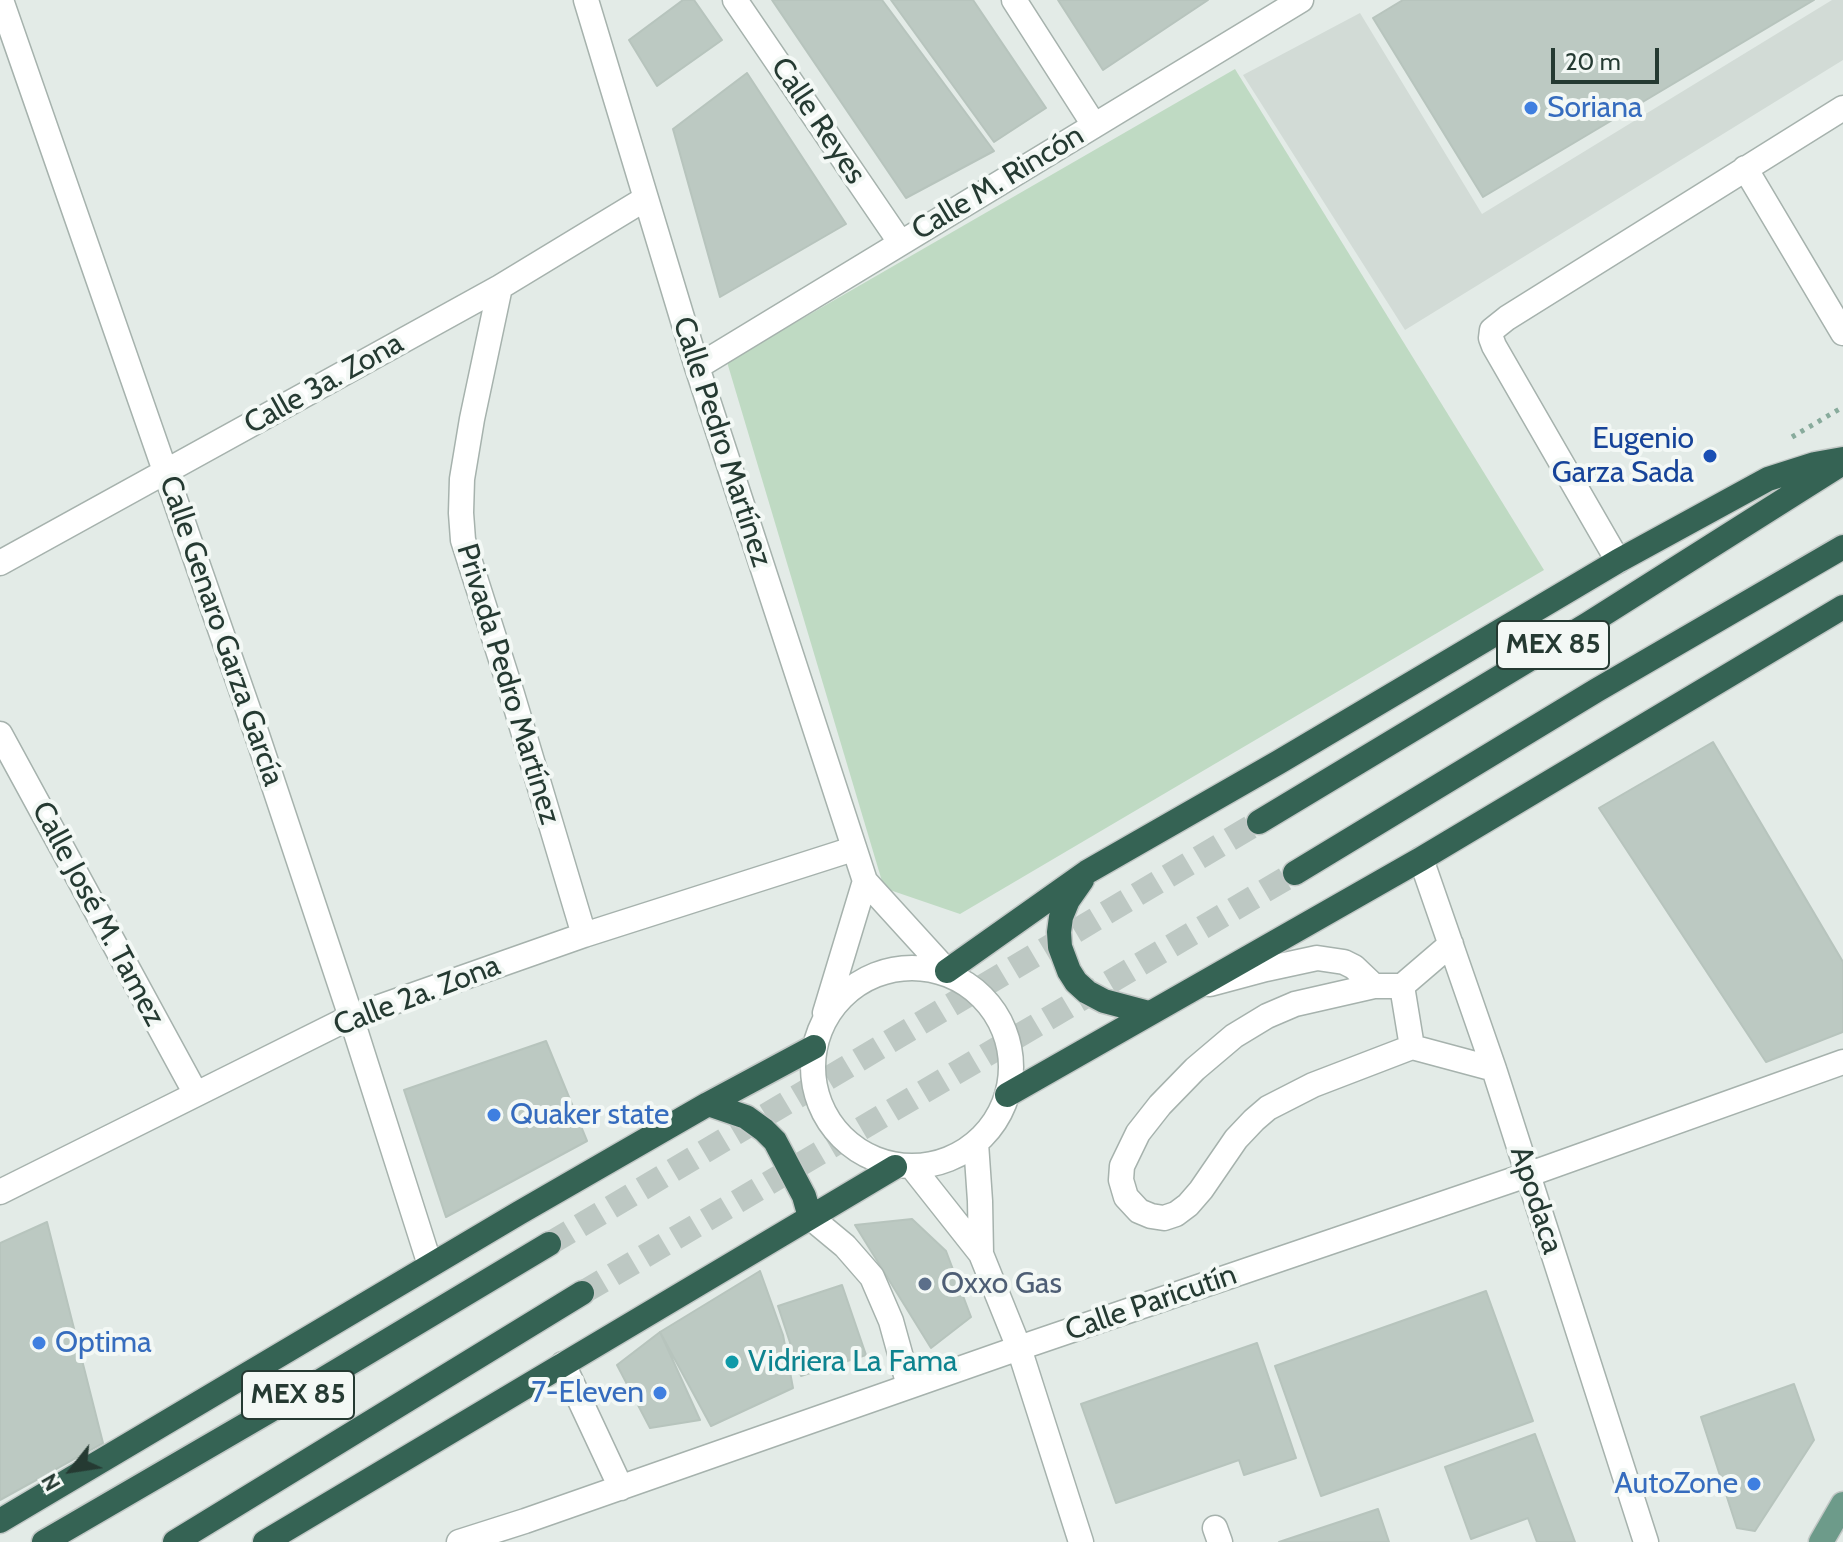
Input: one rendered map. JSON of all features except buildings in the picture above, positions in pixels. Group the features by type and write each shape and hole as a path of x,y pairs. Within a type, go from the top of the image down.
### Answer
{"highway":[{"path":"947,971 1087,872 1618,561 1768,479 1815,464 1843,461"},
{"name":"MEX 85","path":"1259,822 1588,624 1843,461"},
{"name":"MEX 85","path":"1295,873 1597,690 1843,547"},
{"path":"1007,1095 1421,859 1843,607"},
{"path":"1087,872 1068,900 1061,917 1059,932 1064,962 1076,982 1087,992 1104,1001 1149,1013"},
{"path":"0,1521 817,1037"},
{"path":"708,1104 746,1117 775,1141 804,1196 810,1217"},
{"path":"265,1542 810,1217 904,1168"},
{"name":"MEX 85","path":"44,1542 549,1244"},
{"name":"MEX 85","path":"175,1542 582,1293"}],"main road":[{"path":"1821,1542 1843,1504"}],"street":[{"name":"Calle Genaro Garza García","path":"1,0 257,735 430,1265"},
{"name":"Calle Pedro Martínez","path":"586,0 697,367 853,849 865,881 947,971"},
{"name":"Calle Reyes","path":"735,0 900,242"},
{"path":"1014,0 1094,125"},
{"name":"Calle M. Rincón","path":"697,367 1094,125 1284,4"},
{"path":"1618,561 1494,346 1492,330 1843,108"},
{"path":"1745,168 1843,333"},
{"name":"Calle 3a. Zona","path":"0,563 500,287 645,199"},
{"name":"Privada Pedro Martínez","path":"500,287 462,479 463,540 584,935"},
{"name":"Calle José M. Tamez","path":"0,734 196,1094"},
{"name":"Calle 2a. Zona","path":"0,1192 351,1017 584,935 853,849"},
{"name":"Apodaca","path":"1421,859 1494,1069 1646,1542"},
{"path":"817,1037 850,989 877,974 908,968 947,971 977,993 995,1014 1007,1040 1011,1068 1007,1095 994,1124 976,1143 947,1162 904,1168 859,1153 833,1130 819,1103 812,1074 817,1037 865,881"},
{"path":"1451,944 1402,986 1374,986 1295,1004 1234,1036 1195,1069 1138,1133 1122,1166 1121,1180 1126,1197 1139,1211 1151,1216 1164,1218 1176,1214 1201,1190 1236,1139 1268,1108 1313,1085 1412,1047 1494,1069"},
{"path":"1193,990 1286,963 1317,958 1344,962 1374,986"},
{"path":"1402,986 1412,1047"},
{"name":"Calle Paricutín","path":"459,1542 528,1532 621,1488 1527,1175 1843,1062"},
{"path":"976,1143 981,1254"},
{"path":"904,1168 981,1254 1019,1348 1081,1542"},
{"path":"810,1217 845,1246 872,1277 891,1321 909,1386"},
{"path":"563,1364 621,1488"}],"shaded area":[{"path":"1832,0 1843,0 1843,60 1405,330 1243,75 1360,13 1482,214"}],"green space":[{"path":"1235,69 1544,570 960,914 884,888 727,362"}],"tunnel":[{"path":"549,1244 1259,822"},
{"path":"582,1293 1295,873"}],"place":[{"name":"Soriana","path":"1531,108"},
{"name":"Eugenio Garza Sada","path":"1710,456"},
{"name":"Quaker state","path":"494,1115"},
{"name":"Oxxo Gas","path":"925,1284"},
{"name":"Optima","path":"39,1343"},
{"name":"Vidriera La Fama","path":"732,1362"},
{"name":"7-Eleven","path":"660,1393"},
{"name":"AutoZone","path":"1754,1484"}]}
